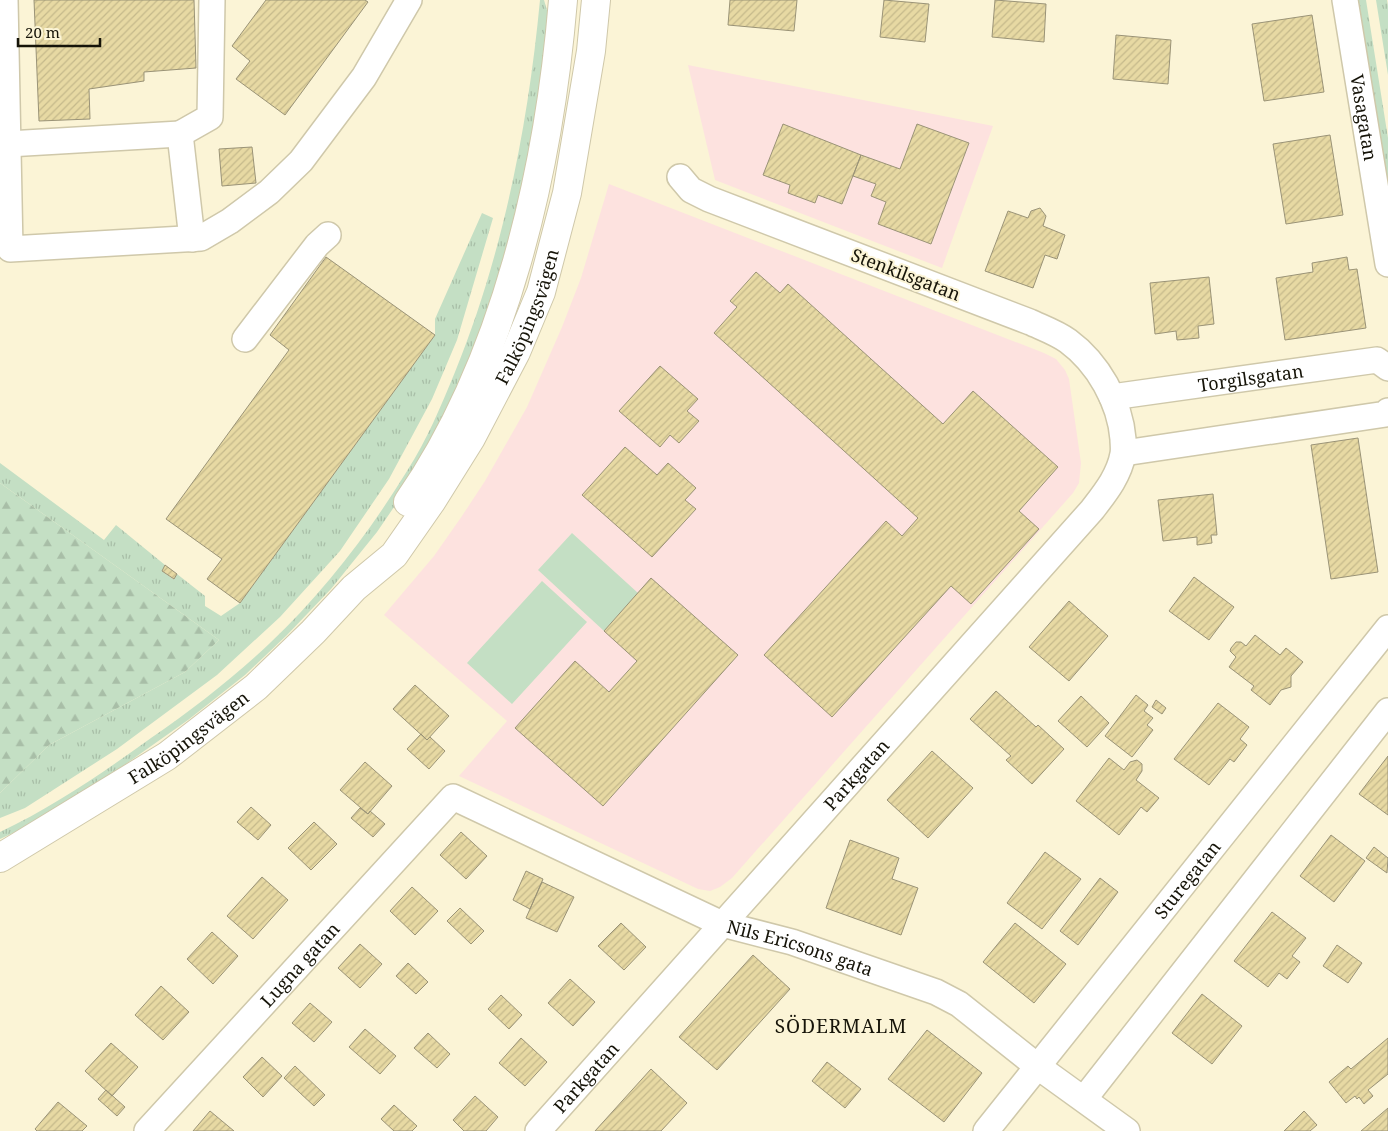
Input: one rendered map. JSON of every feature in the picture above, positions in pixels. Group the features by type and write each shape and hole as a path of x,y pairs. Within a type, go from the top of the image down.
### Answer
{"main road":[{"name":"Falköpingsvägen","path":"354,588 381,542 416,491 453,427 489,347 528,223 558,61 563,0"},
{"name":"Falköpingsvägen","path":"0,858 167,756 256,687 313,632 354,588 394,555 431,502 471,438 516,352 537,300 567,193 591,52 596,0"}],"street":[{"path":"5,0 10,249 201,238 230,222 269,192 302,161 364,78 409,0"},
{"path":"8,144 180,134 210,117 212,0"},
{"name":"Vasagatan","path":"1345,0 1388,264"},
{"path":"180,134 192,239"},
{"name":"Stenkilsgatan","path":"680,177 691,190 710,199 1030,322 1067,340 1096,369 1112,397"},
{"path":"245,339 317,244 328,235"},
{"name":"Torgilsgatan","path":"1112,397 1377,360 1388,368"},
{"name":"Parkgatan","path":"538,1131 1092,510 1113,481 1124,453 1121,424 1112,397"},
{"path":"1124,453 1386,414 1388,411"},
{"name":"Sturegatan","path":"986,1131 1388,628"},
{"path":"1084,1099 1388,711"},
{"name":"Nils Ericsons gata","path":"453,797 722,924 792,942 936,992 959,1004 1037,1066 1127,1131"},
{"name":"Lugna gatan","path":"147,1131 453,797"}],"shaded area":[{"path":"688,65 993,126 942,268 715,180"},
{"path":"609,184 1056,359 1065,370 1069,379 1081,463 1079,483 1073,493 732,878 720,887 710,891 698,889 459,776 507,721 384,615 434,556 462,516 485,481 527,407 581,278"}],"green space":[{"path":"540,0 544,0 551,24 536,134 485,337 409,485 377,532 331,589 245,675 188,720 123,766 26,827 0,839 0,832 39,812 97,776 182,716 242,669 290,624 327,583 361,539 392,494 421,447 439,410 472,327 487,282 500,236 520,142 535,47"},
{"path":"1355,0 1366,0 1388,138 1388,218"},
{"path":"1376,0 1387,0 1388,6 1388,75"},
{"path":"482,213 493,218 457,340 432,399 389,479 340,551 280,617 217,675 117,749 25,808 0,818 0,793 49,745 185,672 219,640 0,483 0,463 104,540 116,525 165,565 162,571 173,579 177,574 205,596 205,606 221,616 240,603 435,335 435,319"},
{"path":"0,483 219,640 185,672 49,745 0,793"},
{"path":"572,533 638,593 604,631 538,570"},
{"path":"542,581 587,622 512,704 467,663"}],"building":[{"path":"34,0 194,0 196,68 144,72 144,81 89,89 90,119 39,121"},
{"path":"266,0 365,0 368,2 285,115 236,79 250,61 232,46"},
{"path":"730,0 797,0 794,31 728,25"},
{"path":"884,0 929,4 925,42 880,37"},
{"path":"995,0 1046,4 1044,42 992,37"},
{"path":"1312,15 1324,92 1264,101 1252,24"},
{"path":"1116,35 1171,40 1168,84 1113,79"},
{"path":"783,124 861,155 842,204 818,195 815,203 788,193 790,185 763,175"},
{"path":"917,124 969,143 931,244 878,224 886,202 871,196 876,184 853,176 861,155 900,169"},
{"path":"1330,135 1343,215 1286,224 1273,144"},
{"path":"252,147 256,183 222,186 219,149"},
{"path":"1040,208 1046,216 1043,226 1065,235 1057,259 1045,255 1033,288 985,271 1008,211 1028,218 1031,211"},
{"path":"326,257 435,335 240,603 207,579 222,559 166,519 289,350 270,335"},
{"path":"1347,257 1349,270 1357,269 1366,328 1285,340 1276,278 1313,272 1312,263"},
{"path":"756,272 780,293 788,284 943,424 973,391 1058,467 1019,511 1039,529 971,604 951,586 832,717 764,655 886,521 902,536 918,518 714,333 737,307 730,301"},
{"path":"1209,277 1214,324 1198,326 1199,338 1177,340 1176,331 1155,334 1150,283"},
{"path":"660,366 698,399 687,411 699,421 679,443 670,435 660,447 619,411"},
{"path":"1358,438 1378,572 1331,579 1311,445"},
{"path":"625,447 657,475 668,463 696,488 685,500 696,509 652,557 582,495"},
{"path":"1213,494 1217,535 1211,535 1212,543 1197,545 1197,537 1163,541 1158,500"},
{"path":"165,565 177,574 174,579 162,571"},
{"path":"1194,577 1234,607 1209,640 1169,611"},
{"path":"651,578 738,655 603,806 515,728 575,661 609,692 637,661 604,631"},
{"path":"1069,601 1108,636 1069,681 1029,647"},
{"path":"1255,635 1280,655 1286,648 1303,662 1291,676 1291,687 1281,690 1270,705 1251,690 1254,686 1229,667 1236,657 1230,651 1231,648 1236,642 1241,642 1246,646"},
{"path":"415,685 449,716 427,740 393,709"},
{"path":"996,691 1064,749 1032,784 1006,760 1011,756 970,719"},
{"path":"1136,695 1148,705 1144,711 1153,718 1147,725 1153,730 1132,757 1105,736"},
{"path":"1081,696 1109,723 1087,747 1058,721"},
{"path":"1156,700 1166,708 1162,714 1152,707"},
{"path":"1218,703 1249,727 1240,739 1247,745 1234,762 1230,759 1209,785 1174,759"},
{"path":"421,734 427,740 430,737 445,751 429,769 407,749"},
{"path":"932,751 973,788 928,838 887,800"},
{"path":"1388,756 1388,815 1359,794"},
{"path":"1109,758 1124,770 1130,762 1137,760 1142,764 1142,771 1136,780 1159,798 1147,812 1141,807 1119,835 1076,801"},
{"path":"365,762 392,786 368,814 340,790"},
{"path":"251,807 271,825 258,840 237,822"},
{"path":"360,808 368,814 370,811 385,824 373,837 351,818"},
{"path":"314,822 337,844 311,870 288,848"},
{"path":"461,832 487,856 466,879 440,855"},
{"path":"1331,835 1365,861 1334,902 1300,876"},
{"path":"850,840 899,858 892,879 918,888 901,935 826,908"},
{"path":"1374,847 1388,858 1387,873 1366,858"},
{"path":"1045,852 1081,879 1042,929 1007,903"},
{"path":"526,871 543,879 530,909 513,900"},
{"path":"262,877 288,900 253,939 227,916"},
{"path":"1100,878 1118,892 1078,945 1060,931"},
{"path":"542,882 574,897 557,932 526,918"},
{"path":"412,887 438,911 415,935 390,911"},
{"path":"460,908 484,931 471,944 447,921"},
{"path":"1272,912 1306,938 1292,956 1300,962 1287,979 1279,973 1268,987 1234,961"},
{"path":"621,923 646,947 624,970 598,946"},
{"path":"1015,923 1066,964 1034,1003 983,962"},
{"path":"212,932 238,956 213,984 187,959"},
{"path":"360,944 382,964 360,988 338,968"},
{"path":"1337,945 1362,963 1348,983 1323,966"},
{"path":"753,955 790,989 717,1070 679,1037"},
{"path":"408,963 428,982 416,994 396,976"},
{"path":"570,979 595,1002 573,1026 548,1003"},
{"path":"161,986 189,1012 163,1040 135,1015"},
{"path":"1202,994 1242,1026 1212,1064 1172,1033"},
{"path":"501,995 522,1015 509,1029 488,1009"},
{"path":"310,1003 332,1022 314,1042 292,1023"},
{"path":"365,1029 396,1056 380,1074 349,1047"},
{"path":"927,1030 982,1073 944,1122 888,1079"},
{"path":"428,1033 450,1054 437,1068 414,1048"},
{"path":"521,1038 547,1062 525,1086 499,1063"},
{"path":"1388,1038 1388,1074 1368,1090 1373,1096 1364,1104 1359,1097 1357,1099 1355,1096 1346,1103 1329,1082 1348,1066 1351,1069"},
{"path":"111,1043 138,1067 112,1096 85,1071"},
{"path":"262,1057 282,1076 263,1097 243,1077"},
{"path":"827,1062 861,1089 845,1108 812,1081"},
{"path":"295,1066 325,1095 314,1106 284,1078"},
{"path":"651,1069 687,1103 661,1131 595,1131"},
{"path":"106,1090 125,1107 117,1116 98,1099"},
{"path":"475,1096 498,1117 486,1131 464,1131 453,1120"},
{"path":"58,1102 87,1126 82,1131 37,1131 35,1129"},
{"path":"394,1105 417,1126 412,1131 394,1131 381,1119"},
{"path":"1388,1108 1388,1131 1361,1131"},
{"path":"210,1111 234,1131 193,1131"},
{"path":"1304,1111 1317,1125 1310,1131 1284,1131"}],"district":[{"name":"SÖDERMALM","path":"841,1026"}]}
